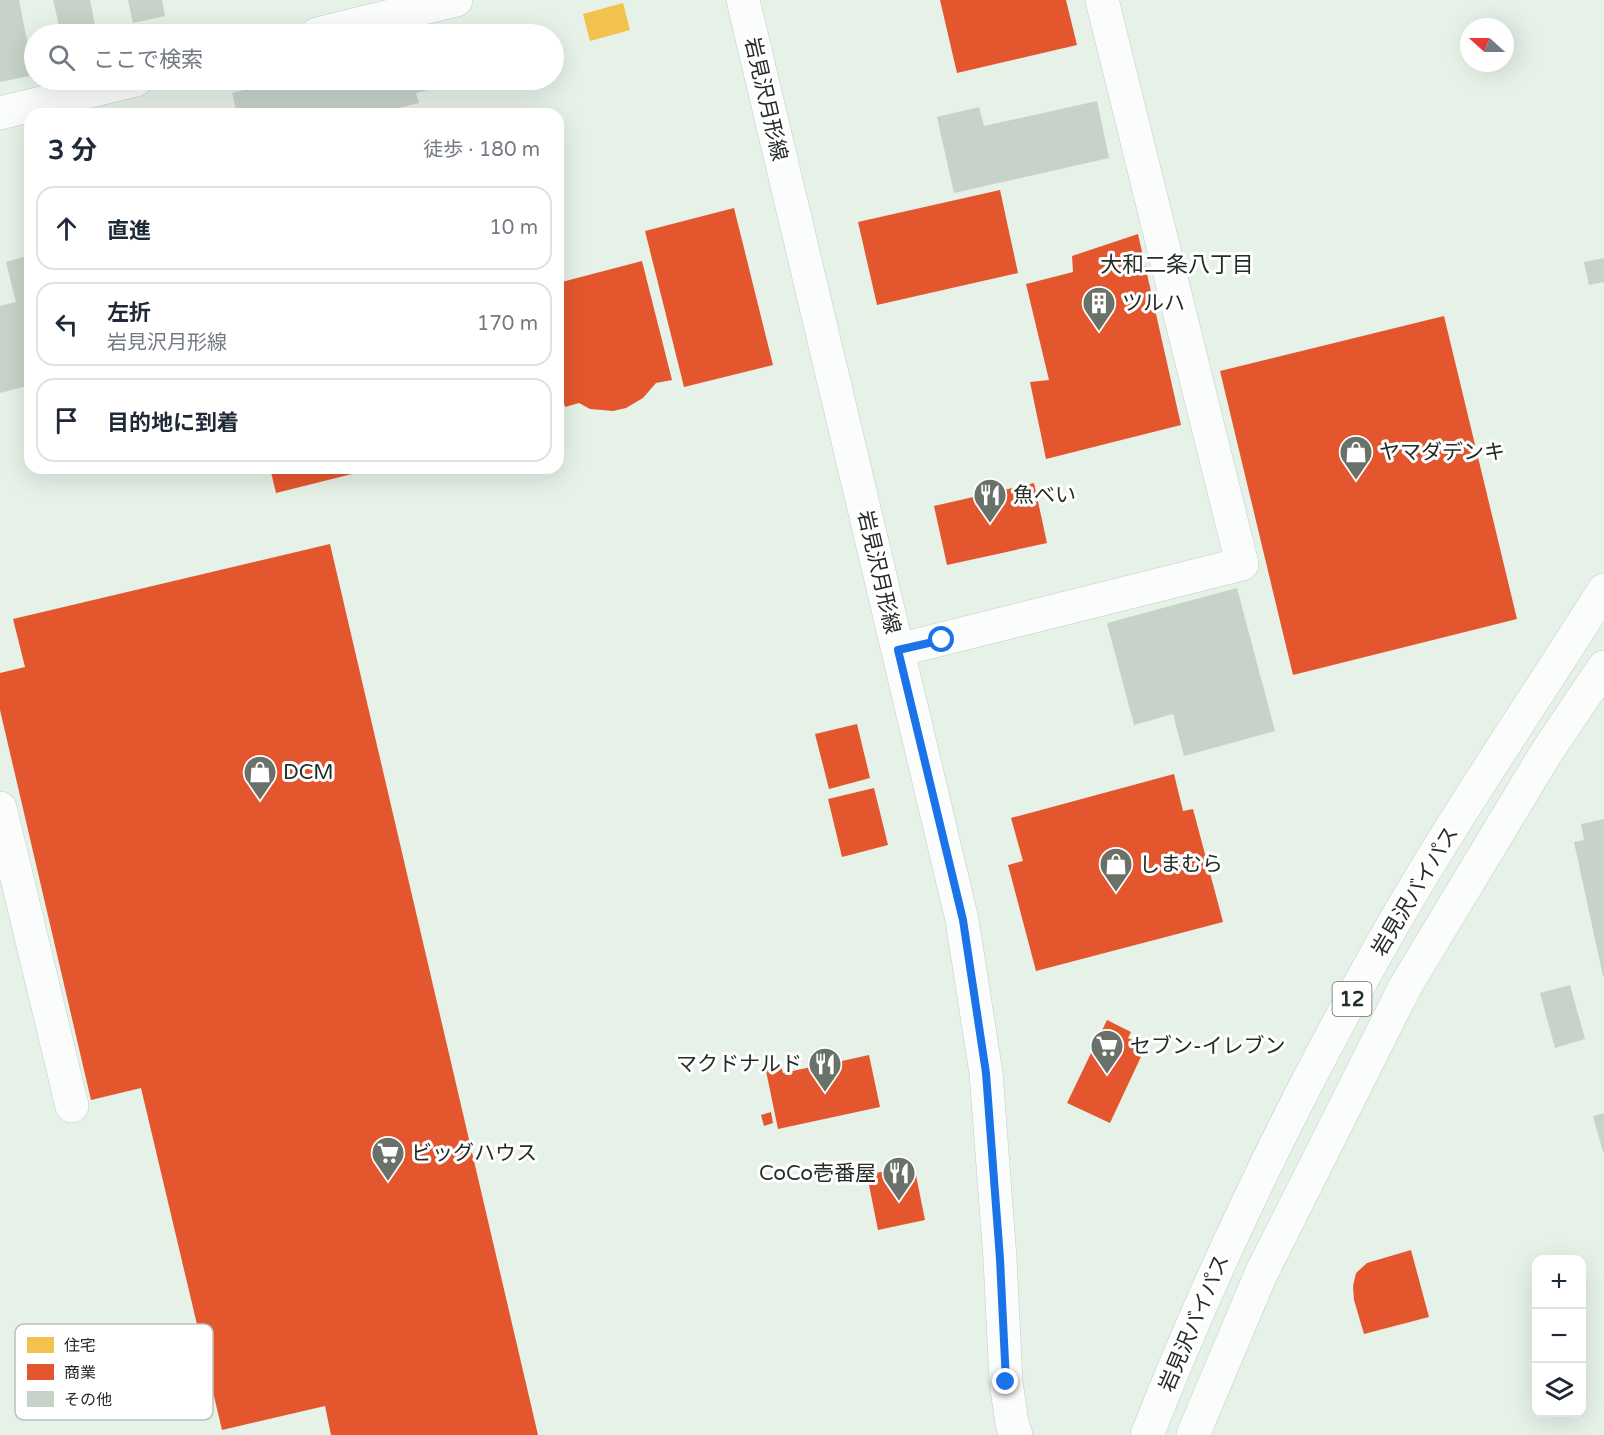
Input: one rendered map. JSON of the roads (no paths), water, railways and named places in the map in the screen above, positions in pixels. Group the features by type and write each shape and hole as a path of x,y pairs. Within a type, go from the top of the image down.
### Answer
{"main road":[{"path":"358,24 456,0"},
{"name":"岩見沢月形線","path":"742,0 963,920 986,1073 1000,1259 1006,1382 1016,1435"},
{"path":"898,650 1242,564 1102,0"},
{"path":"0,113 95,90"},
{"name":"岩見沢バイパス","path":"1148,1435 1233,1236 1297,1102 1369,966 1450,832 1604,590"},
{"name":"岩見沢バイパス","path":"1193,1435 1261,1274 1405,987 1546,753 1604,667"},
{"path":"0,808 72,1106"}],"place":[{"name":"ツルハ","path":"1099,332"},
{"name":"ヤマダデンキ","path":"1356,481"},
{"name":"魚べい","path":"990,524"},
{"name":"DCM","path":"260,801"},
{"name":"しまむら","path":"1116,893"},
{"name":"セブン-イレブン","path":"1107,1075"},
{"name":"マクドナルド","path":"825,1093"},
{"name":"ビッグハウス","path":"388,1182"},
{"name":"CoCo壱番屋","path":"899,1202"}],"district":[{"name":"大和二条八丁目","path":"1177,264"}]}
